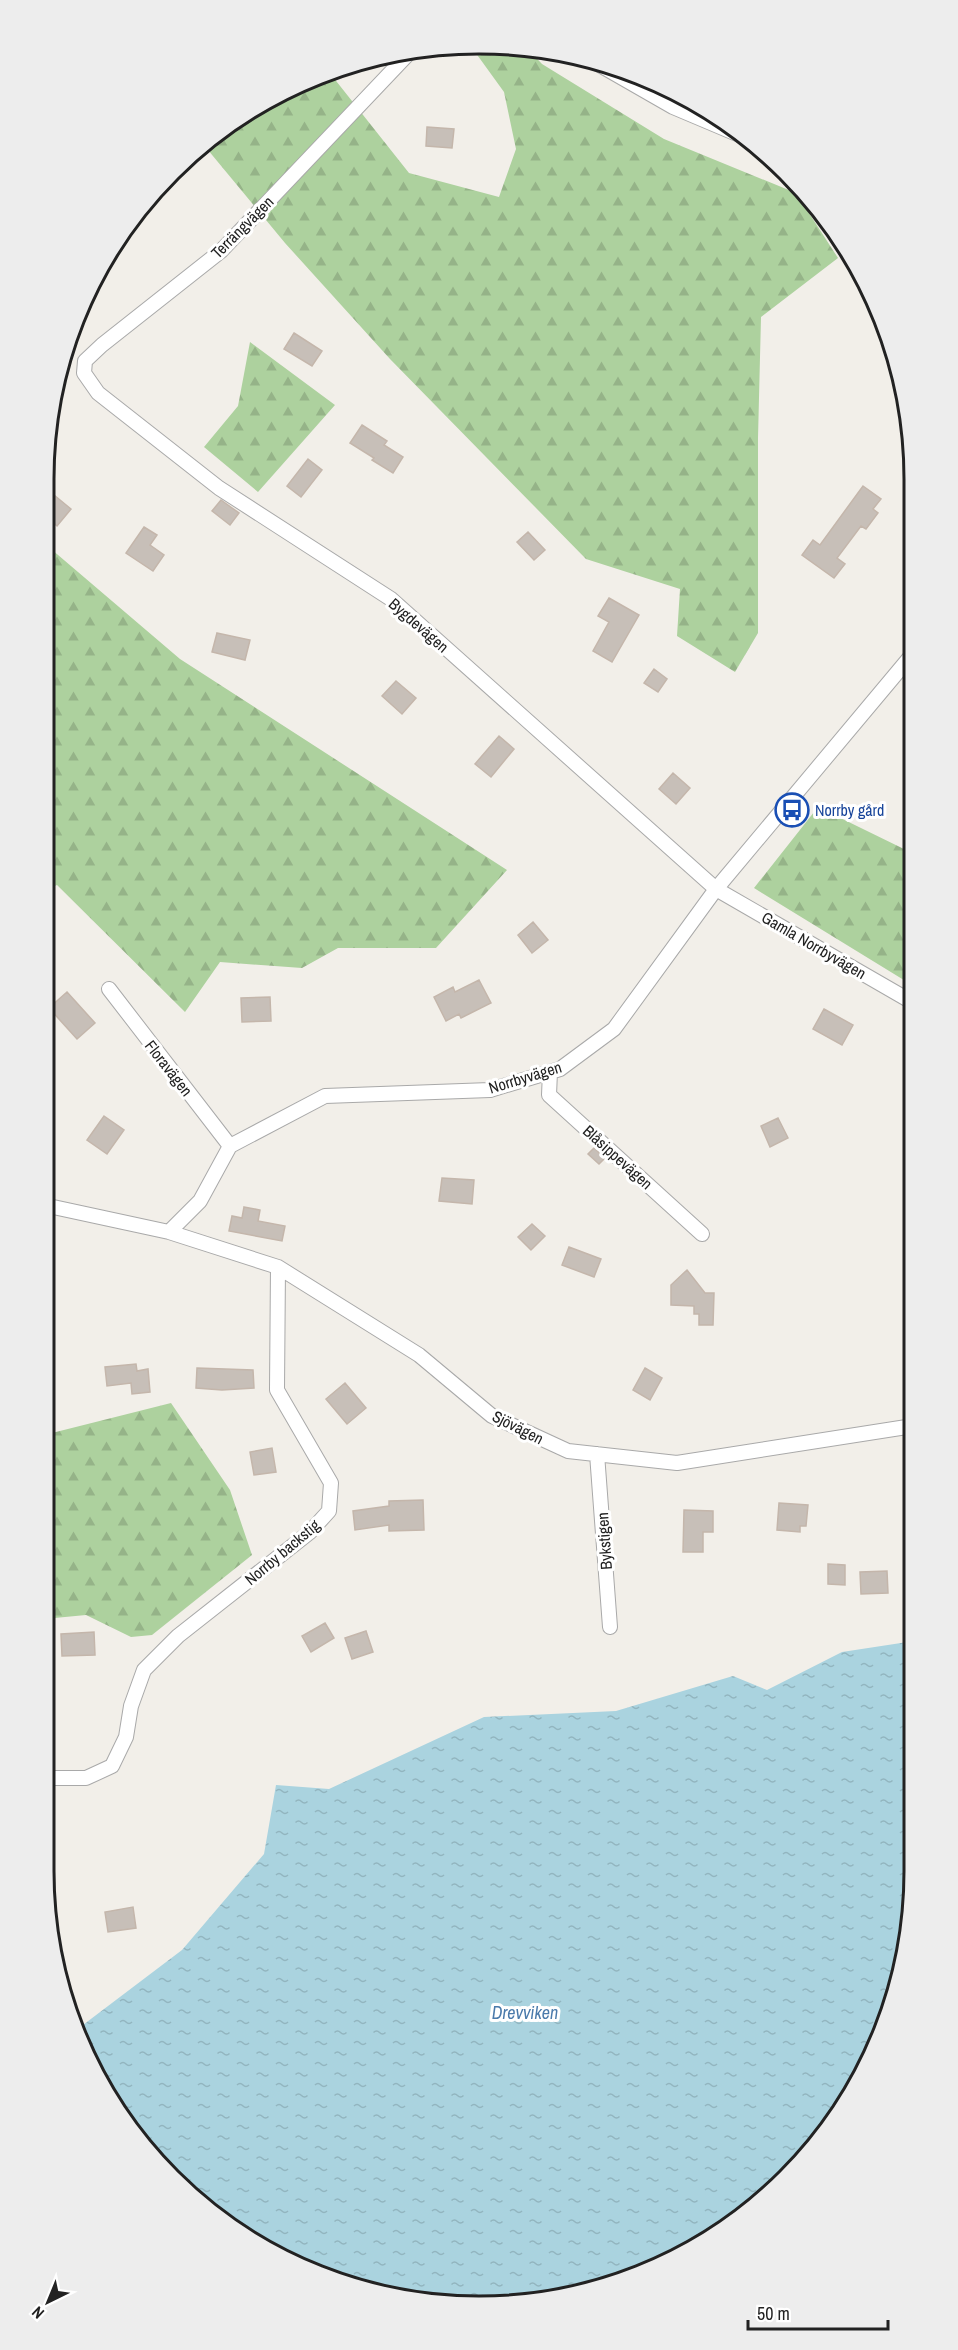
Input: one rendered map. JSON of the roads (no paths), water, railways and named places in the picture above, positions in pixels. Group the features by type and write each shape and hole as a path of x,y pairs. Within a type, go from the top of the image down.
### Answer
{"street":[{"name":"Terrängvägen","path":"98,393 84,373 85,361 221,251 401,61"},
{"path":"628,81 673,107 710,122"},
{"name":"Bygdevägen","path":"98,393 219,488 391,599 716,889"},
{"name":"Norrbyvägen","path":"230,1146 325,1096 490,1090 560,1069 614,1029 716,889 904,664"},
{"name":"Gamla Norrbyvägen","path":"716,889 904,997"},
{"name":"Floravägen","path":"109,989 230,1146"},
{"name":"Blåsippevägen","path":"550,1072 549,1095 702,1234"},
{"path":"54,1207 169,1232 200,1202 230,1146"},
{"name":"Sjövägen","path":"169,1232 278,1267 419,1355 492,1416 568,1451 677,1463 904,1427"},
{"name":"Norrby backstig","path":"54,1778 86,1778 112,1766 126,1737 130,1706 144,1670 178,1636 310,1532 329,1511 331,1483 277,1390 278,1267"},
{"name":"Bykstigen","path":"597,1454 610,1627"}],"water":[{"name":"Drevviken","path":"904,1643 903,1899 890,1981 872,2034 860,2059 847,2084 816,2130 780,2172 759,2191 691,2239 642,2264 616,2273 589,2282 534,2292 507,2295 451,2295 369,2282 316,2264 291,2252 266,2239 220,2208 178,2172 159,2151 111,2084 83,2025 182,1950 264,1854 276,1785 329,1789 484,1717 616,1711 733,1676 767,1690 842,1652"}],"place":[{"name":"Norrby gård","path":"792,810"}]}
